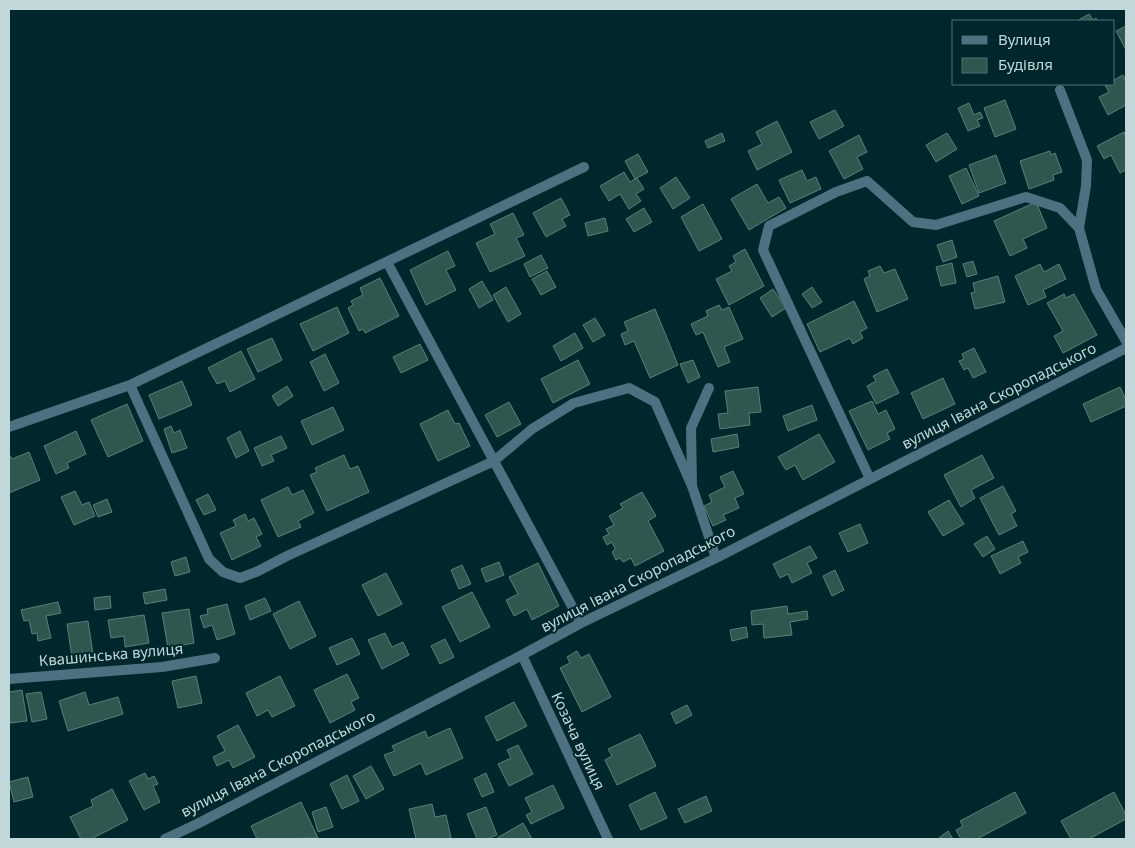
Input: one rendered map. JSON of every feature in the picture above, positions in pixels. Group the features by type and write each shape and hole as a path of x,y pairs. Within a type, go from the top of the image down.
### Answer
{"street":[{"path":"1060,90 1088,160 1079,228 1096,290 1126,341"},
{"path":"9,427 130,385 584,167"},
{"path":"870,479 763,250 769,226 836,192 867,181 913,222 936,225 1026,197 1060,208 1079,228"},
{"path":"387,262 581,623"},
{"name":"вулиця Івана Скоропадського","path":"165,839 581,623 716,558 1126,348"},
{"path":"130,385 209,559 223,572 240,578 494,461 532,429 574,403 629,388 655,402 692,486 716,558"},
{"path":"692,486 691,428 709,388"},
{"name":"Козача вулиця","path":"522,655 608,839"},
{"name":"Квашинська вулиця","path":"9,679 162,667 215,658"}],"building":[{"path":"1089,14 1093,20 1079,20"},
{"path":"1126,26 1126,50 1116,31"},
{"path":"1123,75 1126,81 1126,105 1108,115 1099,97 1109,92 1105,85 1115,85 1115,79"},
{"path":"1005,100 1016,129 995,137 984,108"},
{"path":"969,103 974,115 980,112 983,118 977,120 980,126 968,131 958,108"},
{"path":"835,110 844,126 819,139 810,122"},
{"path":"777,121 792,152 757,170 748,151 762,144 756,132"},
{"path":"1124,132 1126,137 1126,170 1120,173 1111,155 1104,159 1097,146"},
{"path":"722,133 725,141 708,148 705,141"},
{"path":"947,133 957,149 936,162 926,145"},
{"path":"859,135 867,152 857,157 863,169 844,179 829,151"},
{"path":"1050,151 1051,155 1055,153 1062,172 1053,175 1054,180 1029,189 1020,161"},
{"path":"638,154 648,172 635,179 625,161"},
{"path":"996,155 1006,183 979,193 969,165"},
{"path":"966,168 979,196 962,204 949,176"},
{"path":"802,170 807,181 816,177 821,189 790,203 779,180"},
{"path":"624,172 630,182 637,178 644,189 636,194 641,201 629,209 620,194 609,201 600,186"},
{"path":"676,177 690,198 673,209 660,188"},
{"path":"757,184 768,203 779,197 786,208 749,230 731,199"},
{"path":"561,198 570,215 562,219 566,226 546,237 533,213"},
{"path":"1036,202 1047,228 1023,239 1027,248 1010,256 994,221"},
{"path":"703,204 722,239 699,251 681,217"},
{"path":"644,208 652,222 634,232 626,219"},
{"path":"513,213 524,235 516,238 525,256 490,272 476,243 495,234 490,224"},
{"path":"605,218 608,231 588,236 585,223"},
{"path":"952,240 957,257 943,262 937,245"},
{"path":"745,249 764,286 729,305 716,279 732,271 729,266 736,262 733,256"},
{"path":"448,251 455,266 446,270 456,290 426,305 410,270"},
{"path":"541,255 548,268 530,277 524,264"},
{"path":"973,261 977,274 967,277 963,264"},
{"path":"952,263 956,283 941,286 936,267"},
{"path":"1040,264 1044,272 1059,264 1066,279 1043,290 1046,297 1028,305 1015,276"},
{"path":"880,266 884,273 895,269 908,299 877,312 864,279 870,276 868,271"},
{"path":"547,271 556,287 541,295 532,279"},
{"path":"998,276 1005,302 975,309 971,293 975,292 973,283"},
{"path":"380,278 399,316 365,333 363,329 359,331 348,308 353,305 351,301 363,295 360,288"},
{"path":"482,281 493,300 479,308 469,289"},
{"path":"506,287 521,314 508,322 493,295"},
{"path":"812,287 822,302 812,308 802,294"},
{"path":"773,289 786,308 772,317 760,298"},
{"path":"1064,294 1066,298 1074,294 1097,335 1063,353 1054,336 1063,331 1047,303"},
{"path":"854,301 867,328 860,332 863,338 853,344 850,338 820,352 807,324"},
{"path":"719,305 722,310 729,307 743,339 724,347 730,362 718,367 703,332 696,335 691,324 708,316 706,311"},
{"path":"337,307 349,333 313,351 300,324"},
{"path":"655,309 678,365 650,378 634,341 625,345 621,334 628,331 624,322"},
{"path":"595,318 605,335 593,342 583,325"},
{"path":"575,333 583,348 561,361 553,346"},
{"path":"272,338 282,360 258,372 247,349"},
{"path":"420,344 428,360 401,373 393,357"},
{"path":"974,348 986,372 973,378 968,368 964,370 959,361 964,359 962,354"},
{"path":"241,351 255,379 230,392 225,381 217,384 208,368"},
{"path":"325,354 339,383 324,391 310,362"},
{"path":"578,360 590,384 553,403 541,379"},
{"path":"693,360 700,377 688,383 680,364"},
{"path":"887,369 899,393 876,404 867,386 876,381 873,376"},
{"path":"943,378 955,404 923,419 911,393"},
{"path":"182,381 192,405 159,419 149,395"},
{"path":"287,386 293,396 278,406 272,396"},
{"path":"758,387 761,412 749,413 750,425 720,429 718,414 728,413 725,391"},
{"path":"1120,387 1126,400 1126,406 1091,422 1083,404"},
{"path":"872,401 878,414 886,410 895,429 887,433 890,439 868,450 849,411"},
{"path":"509,402 521,424 497,437 485,415"},
{"path":"127,404 143,441 108,457 91,420"},
{"path":"812,405 817,420 788,431 783,416"},
{"path":"333,407 344,430 312,445 301,421"},
{"path":"448,410 455,424 459,423 470,446 438,461 420,424"},
{"path":"171,426 174,433 180,430 187,448 172,453 164,429"},
{"path":"76,431 86,454 67,463 69,468 56,474 44,446"},
{"path":"240,431 249,451 236,458 227,438"},
{"path":"737,434 739,447 713,452 711,439"},
{"path":"819,434 835,462 803,480 795,465 786,470 778,457"},
{"path":"281,436 287,448 271,455 274,461 262,466 254,448"},
{"path":"29,452 40,480 9,493 9,454 12,459"},
{"path":"344,455 350,469 358,466 369,492 327,511 310,475 317,472 315,468"},
{"path":"982,455 994,478 971,490 975,498 961,507 944,475"},
{"path":"733,471 744,494 735,498 739,508 723,515 726,520 713,526 704,506 712,502 709,495 725,487 720,477"},
{"path":"1003,486 1016,511 1011,514 1017,526 999,535 980,498"},
{"path":"288,487 292,495 303,490 314,513 298,521 301,527 278,537 261,500"},
{"path":"75,491 82,505 89,502 95,516 74,525 61,497"},
{"path":"642,492 656,516 648,521 664,551 635,566 631,558 623,562 620,558 616,560 612,552 615,549 612,542 607,545 603,537 609,534 606,529 614,525 609,516 623,508 620,504"},
{"path":"208,494 216,510 204,515 196,500"},
{"path":"107,499 112,512 98,517 93,505"},
{"path":"949,500 964,524 943,536 928,512"},
{"path":"245,514 248,521 254,518 262,534 256,537 261,546 232,560 220,533 236,526 233,520"},
{"path":"860,524 868,543 848,552 839,533"},
{"path":"987,536 995,549 983,557 974,544"},
{"path":"1023,541 1028,552 1018,557 1021,563 1000,574 991,556"},
{"path":"810,546 817,558 807,563 812,573 792,583 788,574 780,578 773,564"},
{"path":"186,557 190,572 175,576 171,562"},
{"path":"499,562 504,575 486,582 481,569"},
{"path":"538,563 559,606 532,620 527,609 514,616 506,600 518,594 509,577"},
{"path":"462,565 471,584 459,589 451,570"},
{"path":"835,570 844,590 832,596 823,576"},
{"path":"386,573 402,604 378,616 362,585"},
{"path":"165,589 167,600 145,604 143,593"},
{"path":"472,592 490,627 460,642 442,607"},
{"path":"110,596 111,608 95,610 94,598"},
{"path":"265,598 271,611 250,620 245,606"},
{"path":"299,601 316,636 290,649 273,614"},
{"path":"58,602 61,613 46,616 51,638 38,641 37,633 32,634 29,620 24,621 21,610"},
{"path":"227,604 235,634 217,640 212,625 204,628 200,616 208,614 207,609"},
{"path":"787,606 788,614 807,611 808,619 790,622 792,635 764,638 763,624 752,625 751,611"},
{"path":"189,609 194,643 168,648 162,613"},
{"path":"144,615 149,643 125,647 124,636 111,638 108,620"},
{"path":"88,621 93,654 72,657 67,624"},
{"path":"746,627 748,637 732,641 730,630"},
{"path":"385,633 392,647 403,642 409,655 382,669 368,640"},
{"path":"352,638 360,654 337,665 329,648"},
{"path":"445,639 454,657 440,664 431,646"},
{"path":"577,651 581,658 589,654 611,697 582,712 560,668 570,663 567,657"},
{"path":"347,674 359,698 351,702 355,710 330,723 314,690"},
{"path":"196,676 202,703 178,708 172,681"},
{"path":"280,676 295,706 272,717 268,710 257,716 246,693"},
{"path":"22,690 27,721 10,723 9,692"},
{"path":"41,692 47,719 32,722 26,694"},
{"path":"85,692 89,705 118,697 123,714 68,731 59,701"},
{"path":"514,702 527,726 497,741 485,717"},
{"path":"687,705 692,715 676,724 671,713"},
{"path":"238,725 255,757 233,768 229,760 217,766 213,757 225,751 217,736"},
{"path":"450,728 463,758 426,775 421,763 394,776 384,755 395,751 392,746 425,731 428,738"},
{"path":"640,734 656,766 617,785 605,760 612,756 608,749"},
{"path":"518,745 533,774 509,786 498,764 511,758 507,750"},
{"path":"371,766 384,789 366,799 353,776"},
{"path":"145,773 148,779 154,776 158,784 153,786 160,802 144,810 129,781"},
{"path":"486,773 494,792 482,797 474,779"},
{"path":"347,775 359,801 342,809 330,784"},
{"path":"28,777 33,797 14,802 9,782"},
{"path":"553,785 564,808 531,824 526,815 532,812 525,798"},
{"path":"112,789 128,820 91,839 81,839 70,817 93,806 91,800"},
{"path":"655,792 667,818 641,830 629,805"},
{"path":"1015,792 1026,813 977,839 961,839 956,830 963,826 960,821"},
{"path":"1114,792 1126,815 1126,819 1089,839 1071,839 1061,821"},
{"path":"706,796 712,811 685,823 678,809"},
{"path":"301,802 318,838 257,839 251,826"},
{"path":"432,804 435,817 446,815 451,838 416,839 409,809"},
{"path":"326,807 333,827 318,832 312,812"},
{"path":"486,807 497,835 487,839 477,839 467,814"},
{"path":"523,823 532,839 497,838"},
{"path":"948,831 953,839 939,838"}]}
